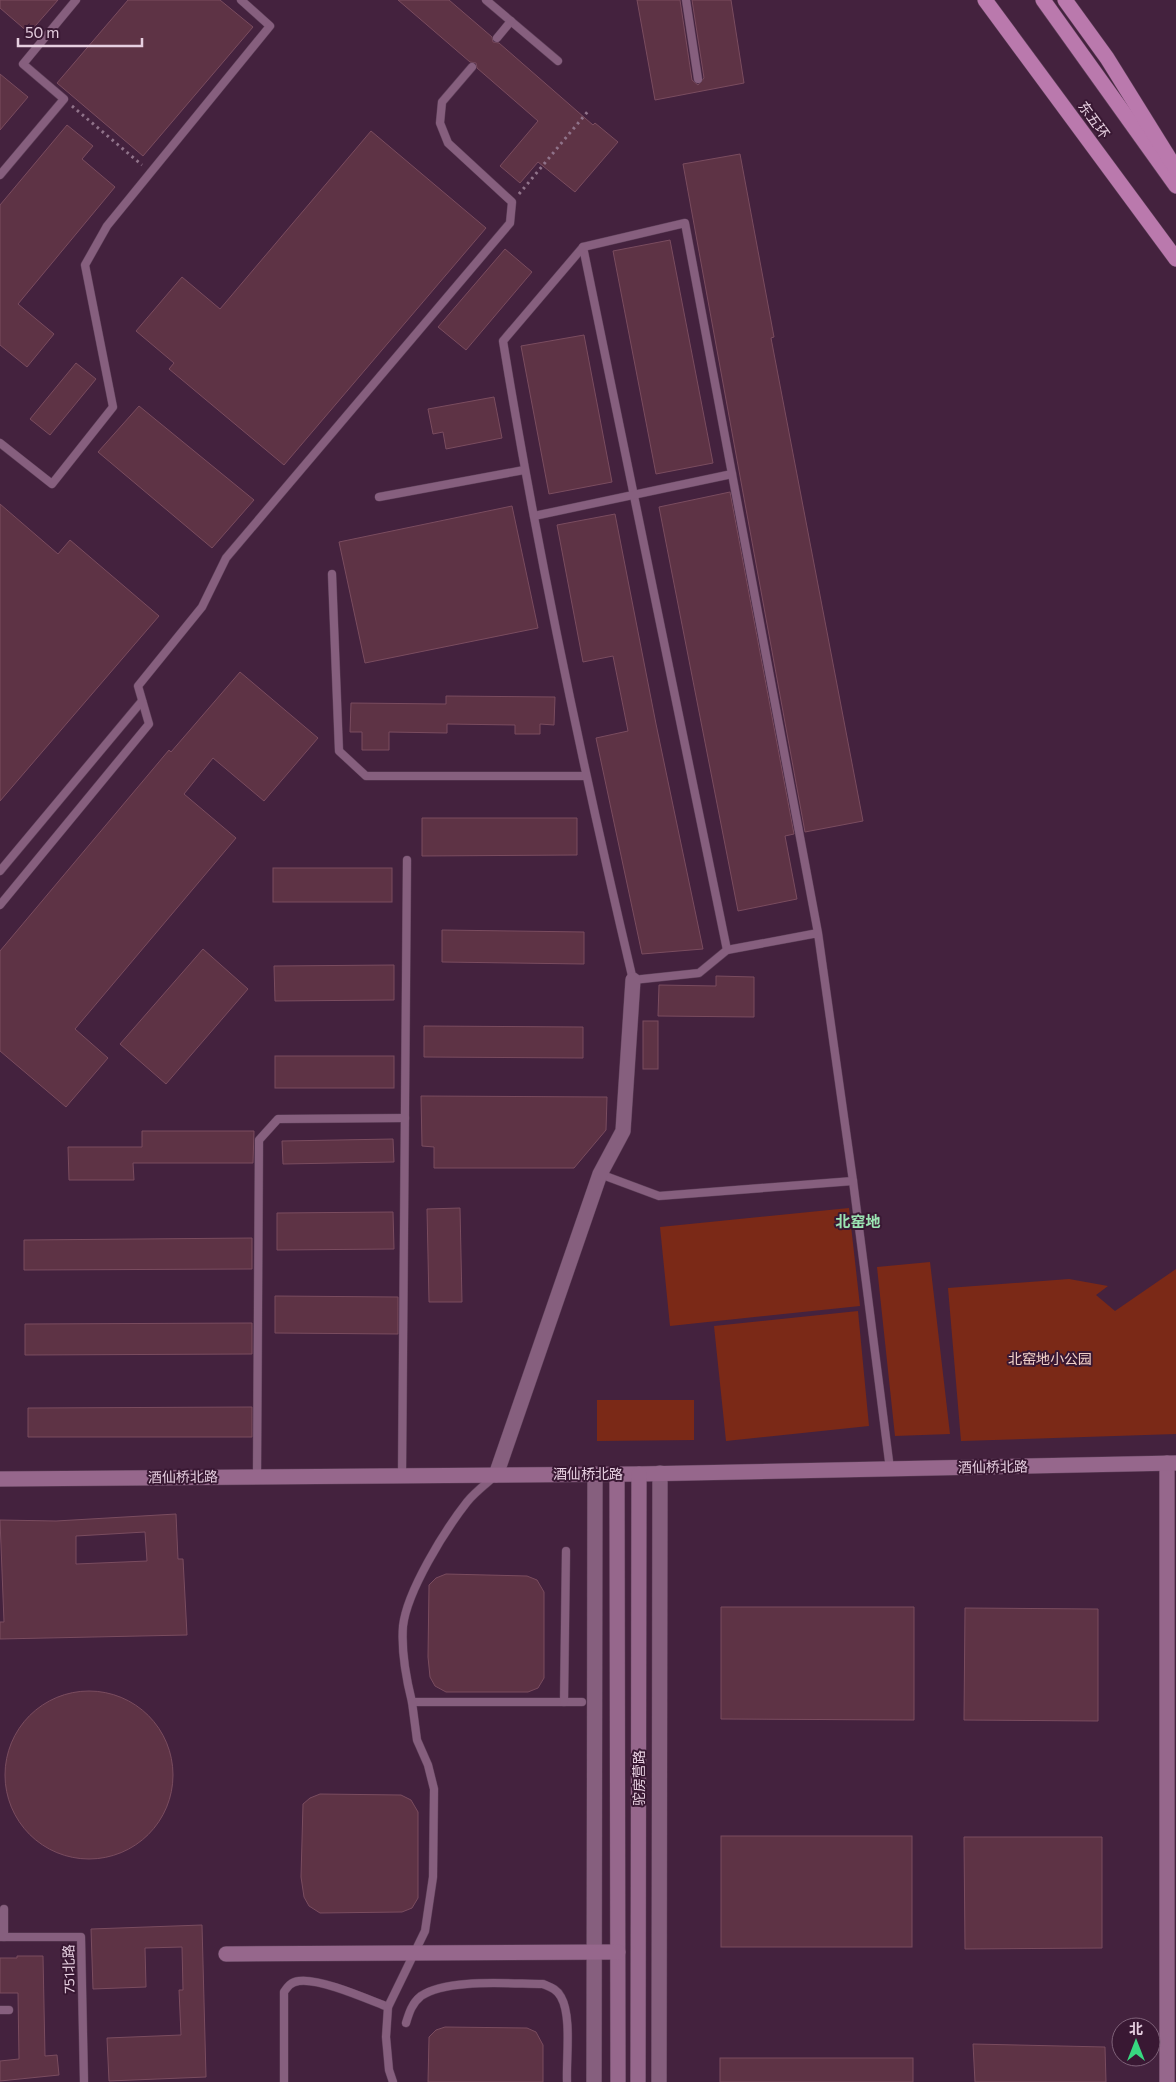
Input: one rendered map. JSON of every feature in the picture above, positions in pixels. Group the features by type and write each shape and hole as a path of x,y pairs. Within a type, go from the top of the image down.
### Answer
{"highway":[{"name":"东五环","path":"985,0 1176,259"},
{"name":"东五环","path":"1043,0 1176,186"},
{"path":"1064,0 1107,58 1176,169"}],"street":[{"path":"496,1475 600,1174 623,1131 632,980"},
{"path":"1167,2082 1172,1463"},
{"name":"酒仙桥北路","path":"0,1479 639,1474 1172,1463"},
{"path":"659,2082 660,1473"},
{"path":"594,2082 595,1474"},
{"name":"驼房营路","path":"616,1474 618,2082"},
{"name":"驼房营路","path":"638,2082 639,1474"},
{"path":"226,1954 618,1952"}],"lane":[{"path":"0,175 64,99 23,64 76,0"},
{"path":"0,443 52,484 113,407 85,265 107,226 270,26 241,0"},
{"path":"486,0 558,61"},
{"path":"686,0 698,79"},
{"path":"497,38 511,21"},
{"path":"0,905 149,724 138,686 202,607 226,558 510,223 512,202 448,143 440,123 442,102 472,67"},
{"path":"818,933 726,950 699,974 632,980 585,776 524,470 503,341 583,246 685,224 818,933 854,1181 890,1469"},
{"path":"583,246 726,950"},
{"path":"379,497 524,470"},
{"path":"534,516 732,474"},
{"path":"332,574 339,751 366,776 585,776"},
{"path":"0,871 142,701"},
{"path":"402,1476 407,860"},
{"path":"257,1476 259,1140 278,1119 404,1118"},
{"path":"600,1174 659,1196 854,1181"},
{"path":"394,2082 389,2070 386,2037 388,2007 425,1931 433,1877 434,1789 428,1765 417,1740 412,1702 405,1671 403,1627 410,1597 443,1538 468,1501 496,1475"},
{"path":"564,1702 566,1550"},
{"path":"412,1702 582,1702"},
{"path":"2,1937 4,1908"},
{"name":"751北路","path":"2,1937 81,1936 84,2082"},
{"path":"284,2082 284,1992 289,1984 300,1980 321,1984 388,2007"},
{"path":"406,2023 411,2009 420,1997 436,1989 452,1985 543,1984 555,1989 561,1996 566,2011 567,2082"},
{"path":"0,2010 9,2010"}],"path":[{"path":"64,99 150,172"},
{"path":"512,202 590,110"}],"green space":[{"path":"849,1208 860,1306 670,1326 660,1227"},
{"path":"930,1262 950,1434 895,1436 877,1267"},
{"name":"北窑地小公园","path":"1176,1269 1176,1434 961,1441 948,1288 1069,1279 1108,1286 1096,1295 1115,1311"},
{"path":"858,1311 869,1426 726,1441 714,1326"},
{"path":"597,1400 694,1400 694,1440 597,1441"}],"building":[{"path":"0,0 58,0 29,33 0,8"},
{"path":"128,0 220,0 253,27 143,156 57,83"},
{"path":"398,0 449,0 492,37 493,42 499,43 593,125 595,123 618,142 575,192 538,162 520,183 500,166 538,121 477,68 476,63 470,62"},
{"path":"637,0 680,0 692,80 698,85 704,78 692,0 731,0 744,83 655,100"},
{"path":"0,74 28,97 0,130"},
{"path":"67,125 93,146 82,159 115,187 18,304 54,334 27,367 0,345 0,205"},
{"path":"371,131 486,228 284,465 169,369 174,363 136,331 182,277 220,309"},
{"path":"740,154 774,337 771,338 863,821 805,832 683,164"},
{"path":"670,240 713,463 656,474 613,251"},
{"path":"505,249 532,272 466,350 438,327"},
{"path":"584,335 612,482 549,494 521,346"},
{"path":"76,363 96,379 50,435 30,419"},
{"path":"494,397 502,438 446,449 443,432 433,434 428,409"},
{"path":"139,406 254,500 212,548 98,452"},
{"path":"730,492 794,834 785,836 797,899 738,911 659,507"},
{"path":"0,504 58,554 70,540 159,616 0,801"},
{"path":"512,506 538,628 365,663 339,542"},
{"path":"615,514 703,949 642,954 596,738 628,731 613,656 583,662 557,525"},
{"path":"240,672 318,738 264,801 213,758 184,794 236,838 75,1029 108,1058 66,1107 0,1051 0,951 169,750 171,752"},
{"path":"446,696 555,697 554,725 540,724 540,734 515,734 515,725 447,724 447,733 389,732 389,750 362,750 362,732 350,732 351,703 446,704"},
{"path":"422,818 577,818 577,855 422,856"},
{"path":"273,868 392,868 392,902 273,902"},
{"path":"442,930 584,932 584,964 442,962"},
{"path":"203,949 248,989 166,1084 120,1044"},
{"path":"394,965 394,1000 275,1001 274,966"},
{"path":"716,976 754,977 754,1017 658,1016 659,985 716,986"},
{"path":"643,1021 658,1021 658,1069 643,1069"},
{"path":"424,1026 583,1027 583,1058 424,1057"},
{"path":"275,1056 394,1056 394,1088 275,1088"},
{"path":"421,1096 607,1097 606,1130 574,1168 434,1168 434,1147 422,1146"},
{"path":"142,1131 254,1131 253,1163 133,1163 134,1180 69,1180 68,1147 142,1147"},
{"path":"393,1139 394,1162 283,1164 282,1141"},
{"path":"460,1208 462,1302 429,1302 427,1209"},
{"path":"393,1212 394,1249 277,1250 277,1213"},
{"path":"252,1238 252,1269 24,1270 24,1240"},
{"path":"275,1296 398,1297 398,1334 275,1333"},
{"path":"252,1323 252,1354 25,1355 25,1324"},
{"path":"252,1407 252,1437 28,1437 28,1408"},
{"path":"176,1514 178,1559 183,1559 187,1635 0,1639 0,1622 4,1622 0,1520 56,1521","holes":["145,1532 147,1561 76,1564 76,1536"]},
{"path":"446,1574 527,1576 537,1580 544,1592 544,1678 538,1688 528,1692 446,1692 435,1686 430,1677 428,1657 429,1585 436,1578"},
{"path":"721,1607 914,1607 914,1720 721,1719"},
{"path":"965,1608 1098,1609 1098,1721 964,1720"},
{"path":"89,1691 113,1695 128,1701 142,1710 154,1722 163,1736 169,1751 173,1775 169,1799 163,1814 154,1828 142,1840 128,1849 113,1855 89,1859 65,1855 50,1849 36,1840 24,1828 15,1814 9,1799 5,1775 9,1751 15,1736 24,1722 36,1710 50,1701 65,1695"},
{"path":"320,1794 401,1795 411,1800 418,1812 418,1898 412,1908 402,1912 320,1913 309,1906 304,1897 301,1877 303,1804 310,1798"},
{"path":"721,1836 912,1836 912,1947 721,1947"},
{"path":"964,1837 1102,1837 1102,1948 965,1949"},
{"path":"202,1925 206,2077 109,2081 107,2038 181,2035 179,1990 183,1990 182,1947 145,1948 146,1987 93,1989 91,1929"},
{"path":"17,1956 43,1956 45,2056 57,2055 59,2075 0,2081 0,2061 19,2059 18,1993 0,1993 0,1958 17,1958"},
{"path":"445,2027 527,2028 536,2032 543,2045 543,2082 428,2082 429,2037 436,2030"},
{"path":"973,2044 1105,2047 1106,2082 975,2082"},
{"path":"720,2058 913,2058 913,2082 720,2082"}],"district":[{"name":"北窑地","path":"858,1222"}]}
